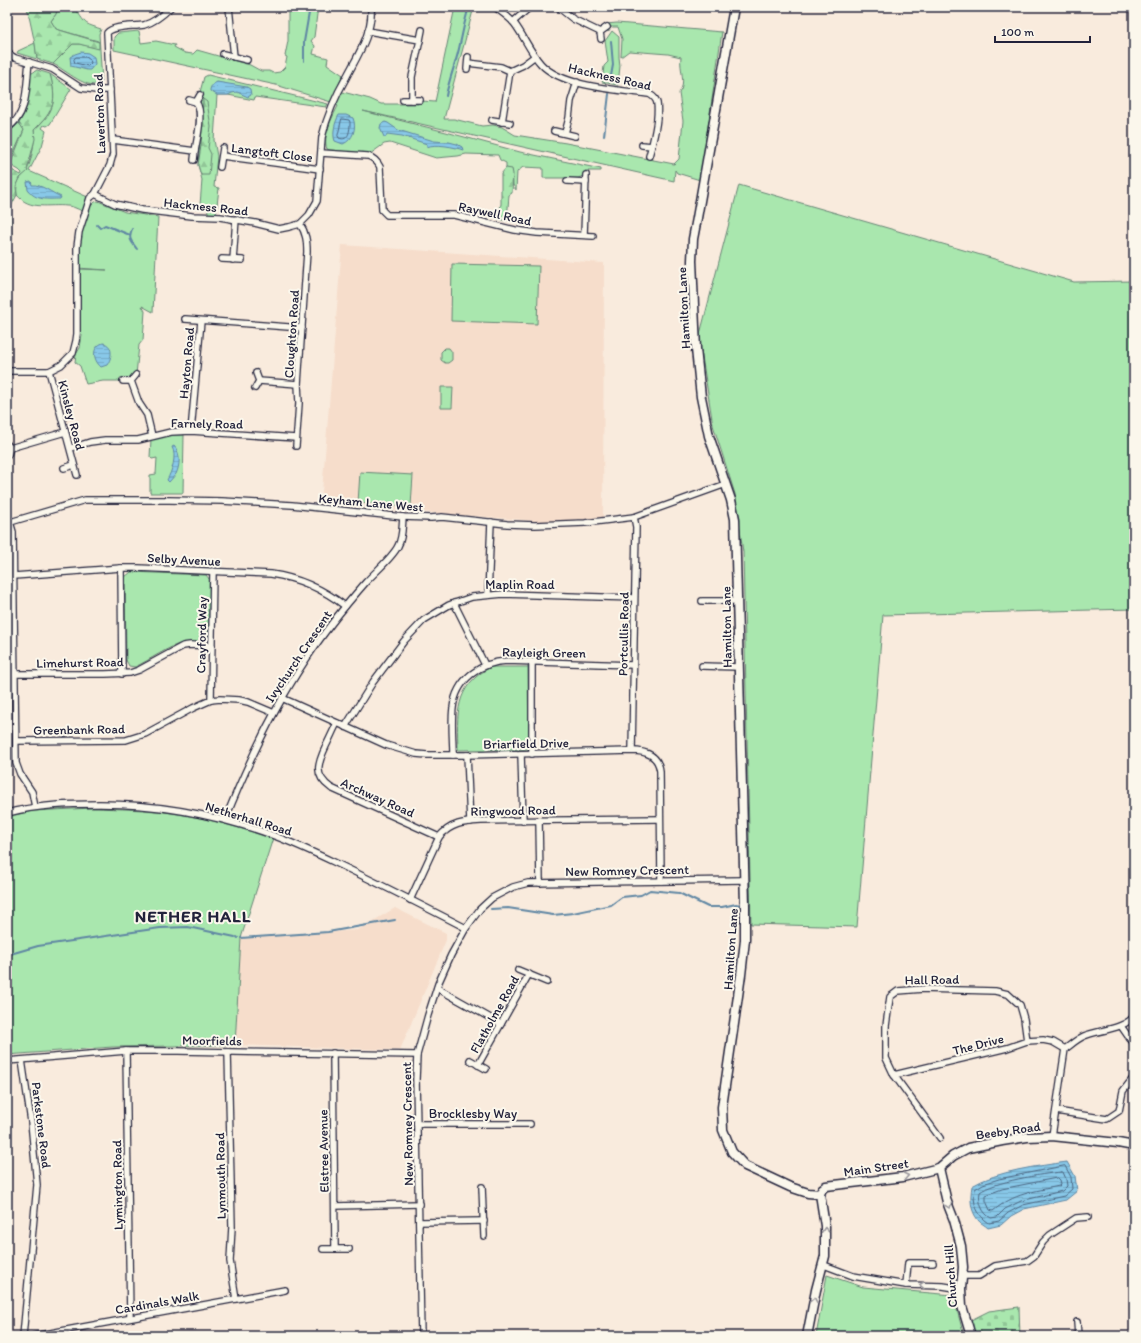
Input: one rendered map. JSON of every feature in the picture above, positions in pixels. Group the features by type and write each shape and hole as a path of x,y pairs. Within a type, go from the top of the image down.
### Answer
{"street":[{"name":"Laverton Road","path":"49,371 61,365 73,353 76,341 77,247 79,232 90,198 95,194 110,166 112,140 106,37 108,31 112,29 139,26 151,22 171,7"},
{"path":"229,7 234,57"},
{"path":"300,224 309,216 317,201 324,127 342,86 356,61 368,32 372,7"},
{"name":"Hackness Road","path":"495,7 514,22 535,56 541,64 551,72 576,82 598,87 649,94 653,96 657,103 656,119 649,156"},
{"path":"514,22 530,7"},
{"path":"558,7 573,19 600,32"},
{"name":"Hamilton Lane","path":"734,7 695,225 692,261 696,349 701,397 709,436 726,484 735,519 738,601 745,905 744,940 740,982 722,1107 724,1130 732,1152 745,1166 790,1187 808,1193 820,1194"},
{"path":"600,32 607,27"},
{"path":"412,100 412,77 422,30"},
{"path":"368,32 420,40"},
{"path":"600,32 601,39"},
{"path":"7,53 13,57 52,69 81,88 110,90"},
{"path":"223,54 248,60"},
{"path":"467,69 468,60 510,70 523,65 535,56"},
{"path":"7,128 17,120 23,108 29,62"},
{"path":"502,122 510,70"},
{"path":"565,133 576,82"},
{"path":"196,102 200,95"},
{"path":"189,100 196,102 200,114 194,160"},
{"path":"403,100 420,100"},
{"path":"492,120 510,123"},
{"path":"554,131 575,136"},
{"path":"112,140 195,151"},
{"path":"642,145 652,146"},
{"name":"Langtoft Close","path":"220,167 223,148"},
{"name":"Raywell Road","path":"321,153 368,156 372,157 378,162 380,167 382,210 387,215 454,215 515,230 537,233 593,236"},
{"name":"Langtoft Close","path":"222,156 320,169"},
{"path":"584,235 586,175"},
{"path":"568,181 586,182"},
{"name":"Hackness Road","path":"95,194 115,204 142,210 192,216 220,216 279,229 289,228 300,224"},
{"path":"233,260 236,219"},
{"name":"Cloughton Road","path":"296,446 299,403 298,384 307,240 300,224"},
{"path":"222,259 242,260"},
{"name":"Hayton Road","path":"185,319 302,328"},
{"name":"Hayton Road","path":"191,431 201,321"},
{"path":"7,371 49,371"},
{"name":"Kinsley Road","path":"49,371 78,475"},
{"path":"256,373 259,381"},
{"path":"131,381 136,375"},
{"path":"123,381 131,381"},
{"path":"131,381 140,403 147,415 152,436"},
{"path":"259,381 298,384"},
{"path":"255,388 259,381"},
{"name":"Farnely Road","path":"71,448 90,442 105,440 138,440 172,432 191,431 296,438"},
{"path":"8,455 9,446 65,432"},
{"name":"Kinsley Road","path":"64,468 74,465"},
{"name":"Keyham Lane West","path":"9,522 85,500 222,501 292,505 403,516 431,518 442,517 535,525 585,523 634,517 726,484"},
{"name":"Ivychurch Crescent","path":"225,820 242,777 282,698 305,660 345,606 396,551 401,537 403,516"},
{"name":"Portcullis Road","path":"632,751 636,527 634,517"},
{"path":"9,522 12,532 14,576 14,674 17,767 32,792 35,807"},
{"path":"488,594 490,522"},
{"path":"121,568 122,674"},
{"name":"Selby Avenue","path":"14,576 121,568 271,574 291,578 319,589 345,606"},
{"name":"Crayford Way","path":"212,700 213,571"},
{"name":"Maplin Road","path":"345,726 373,682 407,637 428,617 454,603 488,594 634,598"},
{"path":"702,601 738,601"},
{"path":"454,603 485,665"},
{"name":"Limehurst Road","path":"14,674 122,674 139,670 182,646 212,646"},
{"name":"Rayleigh Green","path":"453,755 452,715 456,694 468,677 477,669 485,665 501,662 532,662 633,665"},
{"path":"532,662 532,754"},
{"path":"702,666 739,667"},
{"name":"Briarfield Drive","path":"282,698 386,745 405,752 426,755 467,755 632,751 649,754 658,764 660,771 661,881"},
{"name":"Greenbank Road","path":"16,741 116,741 131,739 145,734 197,706 212,700 220,699 248,702 274,712"},
{"name":"Archway Road","path":"337,723 319,762 320,774 324,782 331,788 439,837"},
{"path":"521,754 523,821"},
{"path":"467,755 470,822"},
{"name":"Netherhall Road","path":"7,813 35,807 62,804 139,805 190,812 225,820 259,830 294,844 466,928"},
{"name":"Ringwood Road","path":"410,900 439,837 451,826 460,823 660,818"},
{"path":"539,820 540,883"},
{"name":"New Romney Crescent","path":"421,1336 416,1055 437,988 451,955 466,928 480,908 499,894 521,885 540,883 744,880"},
{"name":"Flatholme Road","path":"518,970 547,982"},
{"name":"Flatholme Road","path":"478,1065 529,974"},
{"path":"437,988 501,1024"},
{"name":"Hall Road","path":"940,1138 894,1075 886,1058 886,1026 890,997 898,991 923,989 995,991 1008,994 1020,1005 1024,1019 1027,1042"},
{"path":"1052,1136 1065,1049 1084,1036 1121,1026 1131,1021 1134,1016"},
{"path":"1121,1026 1134,1043"},
{"name":"The Drive","path":"894,1075 1027,1042 1043,1040 1052,1042 1065,1049"},
{"name":"Moorfields","path":"7,1061 126,1051 416,1055"},
{"name":"Lymington Road","path":"126,1051 130,1318"},
{"name":"Lynmouth Road","path":"228,1052 232,1227 230,1261 236,1299"},
{"name":"Elstree Avenue","path":"333,1053 335,1249"},
{"name":"Parkstone Road","path":"22,1060 31,1122 37,1185 23,1336"},
{"name":"Flatholme Road","path":"470,1060 486,1069"},
{"path":"1056,1111 1107,1120 1119,1111 1123,1090 1134,1077"},
{"name":"Brocklesby Way","path":"417,1124 530,1124"},
{"name":"Beeby Road","path":"939,1168 953,1156 968,1148 1027,1137 1052,1136 1134,1146"},
{"name":"Main Street","path":"820,1194 822,1189 826,1186 903,1177 939,1168"},
{"name":"Church Hill","path":"939,1168 947,1202 954,1220 961,1246 963,1267 961,1289 962,1306 970,1336"},
{"path":"482,1187 484,1236"},
{"path":"807,1336 816,1290 824,1265 826,1249 826,1232 820,1194"},
{"path":"335,1206 419,1204"},
{"path":"962,1276 979,1276 995,1266 1027,1261 1034,1256 1043,1242 1050,1235 1076,1218 1088,1217"},
{"path":"419,1222 484,1221"},
{"path":"323,1250 349,1249"},
{"path":"906,1285 908,1262 933,1264"},
{"path":"824,1265 853,1276 906,1285 943,1286 961,1289"},
{"name":"Cardinals Walk","path":"34,1336 284,1290"},
{"path":"1077,1322 1078,1336"}],"shaded area":[{"path":"342,245 604,263 603,519 562,523 321,504"},
{"path":"395,908 446,933 446,940 400,1050 235,1045 241,938 358,930"}],"green space":[{"path":"27,7 58,7 56,14 51,21 56,29 99,42 99,49 73,44 53,64 37,59"},
{"path":"58,7 81,7 76,10 84,21 101,29 99,34 102,82 97,85 91,85 77,79 53,64 73,44 99,48 98,41 56,29 51,21 56,14"},
{"path":"288,7 318,7 314,37 311,41 315,46 313,54 328,58 327,64 343,75 331,102 276,85 114,50 114,37 118,33 139,31 141,43 156,41 175,45 174,47 185,53 193,54 197,50 250,65 261,71 269,71 273,73 280,72 285,67 287,57 285,56 288,41"},
{"path":"455,7 474,7 444,119 454,119 482,126 493,125 502,127 515,135 566,143 674,164 679,159 683,121 679,93 683,80 681,57 668,54 629,51 621,57 622,39 618,27 611,27 608,32 606,24 617,23 722,32 700,180 677,173 675,170 674,181 363,111 520,152 601,169 601,171 585,171 583,176 578,178 543,178 543,168 523,167 517,172 516,190 513,185 512,170 506,168 506,163 500,160 498,155 466,154 436,158 390,143 384,144 370,154 327,149 327,133 338,106 334,103 339,91 370,99 381,104 418,104 422,101 435,102"},
{"path":"612,31 619,37 620,66 618,85 602,82 604,66 608,62 605,41"},
{"path":"35,43 37,59 17,53 18,51"},
{"path":"37,70 50,74 54,98 50,111 34,130 35,139 28,171 20,178 16,187 17,195 7,218 8,170 10,169 21,175 22,173 10,165 24,130 19,123 27,106 30,75"},
{"path":"50,74 71,89 50,124 47,126 44,125 42,128 46,131 42,146 29,171 90,198 85,212 69,206 34,205 22,200 17,195 18,182 27,171 30,162 34,144 34,130 50,111 54,99"},
{"path":"208,75 328,104 326,107 255,97 254,100 228,95 217,95 214,140 217,156 214,187 219,188 216,214 208,214 208,208 200,205 202,180 198,165 202,116 200,101 204,95 200,92 204,77"},
{"path":"203,99 207,102 211,127 208,148 211,154 209,175 201,175 198,165 201,146"},
{"path":"19,123 24,130 11,159 7,181 7,133"},
{"path":"506,168 512,169 513,174 512,193 509,195 507,221 498,219 501,204 501,174"},
{"path":"739,185 1074,282 1134,281 1134,609 883,615 857,927 751,924 743,552 735,494 713,425 699,338"},
{"path":"98,201 125,212 158,217 153,312 142,306 145,311 143,340 139,345 136,375 131,381 103,381 86,384 80,366 75,362 76,354 80,348 82,334 77,334 77,269 107,270 77,268 77,246 85,212"},
{"path":"10,208 12,240 7,240 7,217"},
{"path":"452,264 539,266 537,324 451,321"},
{"path":"445,348 449,348 452,352 452,360 448,363 441,360 441,352"},
{"path":"441,387 453,387 452,408 441,408"},
{"path":"170,435 184,435 183,493 150,493 150,475 156,474 157,458 152,459 150,457 151,439"},
{"path":"360,472 413,475 411,506 358,503"},
{"path":"131,572 206,575 210,580 208,637 206,640 201,643 178,644 135,667 129,666 126,660 125,577"},
{"path":"491,667 528,667 529,749 458,750 458,713 460,702 470,683"},
{"path":"93,808 132,809 185,815 273,838 241,938 235,1045 112,1047 7,1055 7,817 32,811"},
{"path":"827,1275 863,1287 953,1295 964,1336 816,1336"},
{"path":"1019,1307 1020,1336 975,1336 971,1320 989,1311"}],"water":[{"path":"81,52 88,53 94,57 95,64 90,70 71,66 70,57"},
{"path":"217,82 247,87 250,89 251,95 248,97 237,92 228,95 217,95 210,91 212,85"},
{"path":"339,115 346,115 353,118 355,126 352,137 343,144 335,141 334,138 334,128"},
{"path":"385,122 398,130 434,141 457,144 462,147 463,150 440,145 427,147 427,144 402,136 387,134 386,137 384,137 380,128 381,124"},
{"path":"31,181 32,185 46,189 61,197 60,199 42,199 31,194 28,190 27,182"},
{"path":"103,343 109,346 111,355 107,365 101,367 96,361 94,354 96,347"},
{"path":"174,446 178,452 179,463 176,474 169,482 167,480 173,464 174,455 172,447"},
{"path":"1067,1162 1075,1176 1077,1191 1066,1200 1024,1209 1011,1216 1001,1225 988,1228 975,1216 971,1204 972,1186 993,1176 1031,1167"}],"waterway":[{"path":"304,61 304,42 310,7"},
{"path":"446,96 469,7"},
{"path":"610,81 613,65 611,41"},
{"path":"604,136 609,94"},
{"path":"97,225 100,228 105,225 130,235"},
{"path":"132,229 130,235 131,240 137,249"},
{"path":"491,909 508,908 553,915 573,913 611,905 622,897 641,895 650,890 679,893 708,907 722,907 736,904 740,905"},
{"path":"241,938 328,932 395,920"},
{"path":"7,955 38,946 160,928 188,927 235,937"}],"district":[{"name":"NETHER HALL","path":"193,916"}]}
